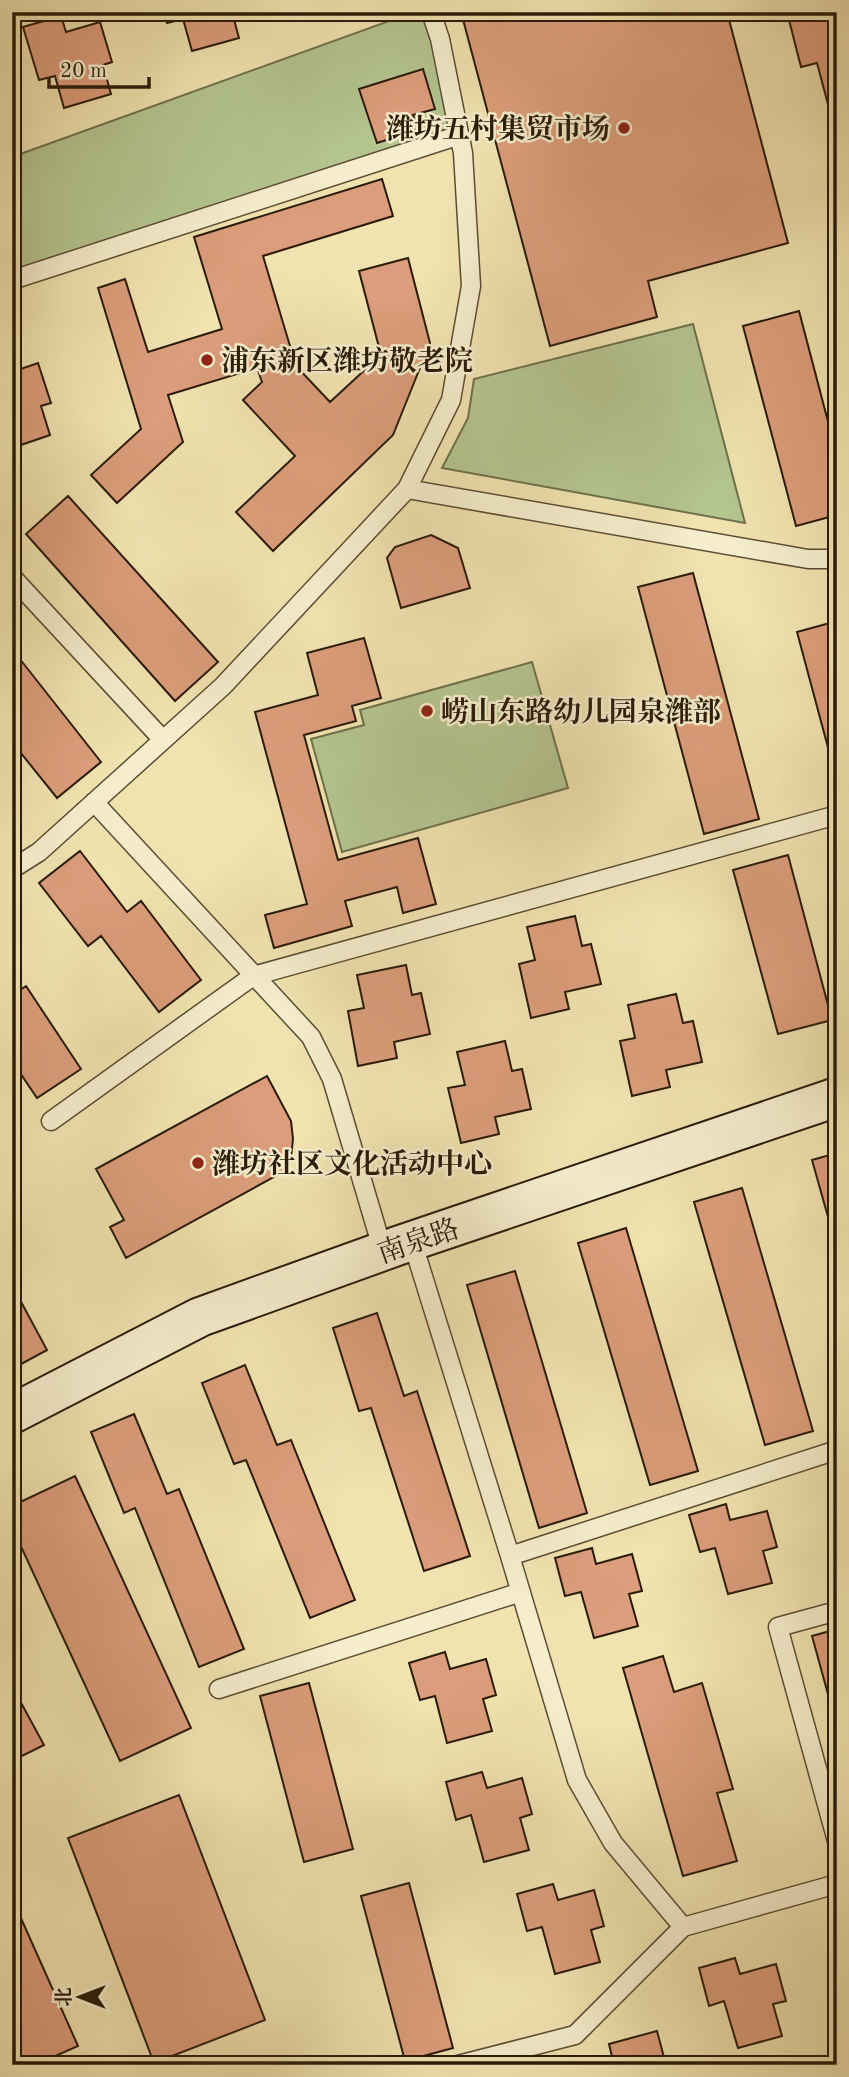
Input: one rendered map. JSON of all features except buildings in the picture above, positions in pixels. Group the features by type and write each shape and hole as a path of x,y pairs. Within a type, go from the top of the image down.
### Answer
{"street":[{"name":"南泉路","path":"12,1414 200,1317 398,1246 837,1097"}],"lane":[{"path":"12,869 39,852 223,686 407,489 451,400 471,286 463,153 440,39 431,12"},
{"path":"12,280 460,135"},
{"path":"407,489 808,559 837,559"},
{"path":"12,577 163,740"},
{"path":"94,802 311,1037 332,1079 398,1246 510,1556 577,1780 613,1843 683,1927"},
{"path":"51,1121 253,976 837,815"},
{"path":"510,1556 837,1450"},
{"path":"219,1689 521,1592"},
{"path":"837,1611 778,1627 837,1841"},
{"path":"458,2065 575,2035 683,1927 837,1884"}],"green space":[{"path":"414,12 431,12 460,135 12,280 12,157"},
{"path":"693,324 745,523 442,468 468,418 474,379"},
{"path":"532,662 568,788 342,852 311,739 364,725 360,710"}],"place":[{"name":"潍坊五村集贸市场","path":"624,128"},
{"name":"浦东新区潍坊敬老院","path":"207,360"},
{"name":"崂山东路幼儿园泉潍部","path":"427,711"},
{"name":"潍坊社区文化活动中心","path":"198,1163"}]}
